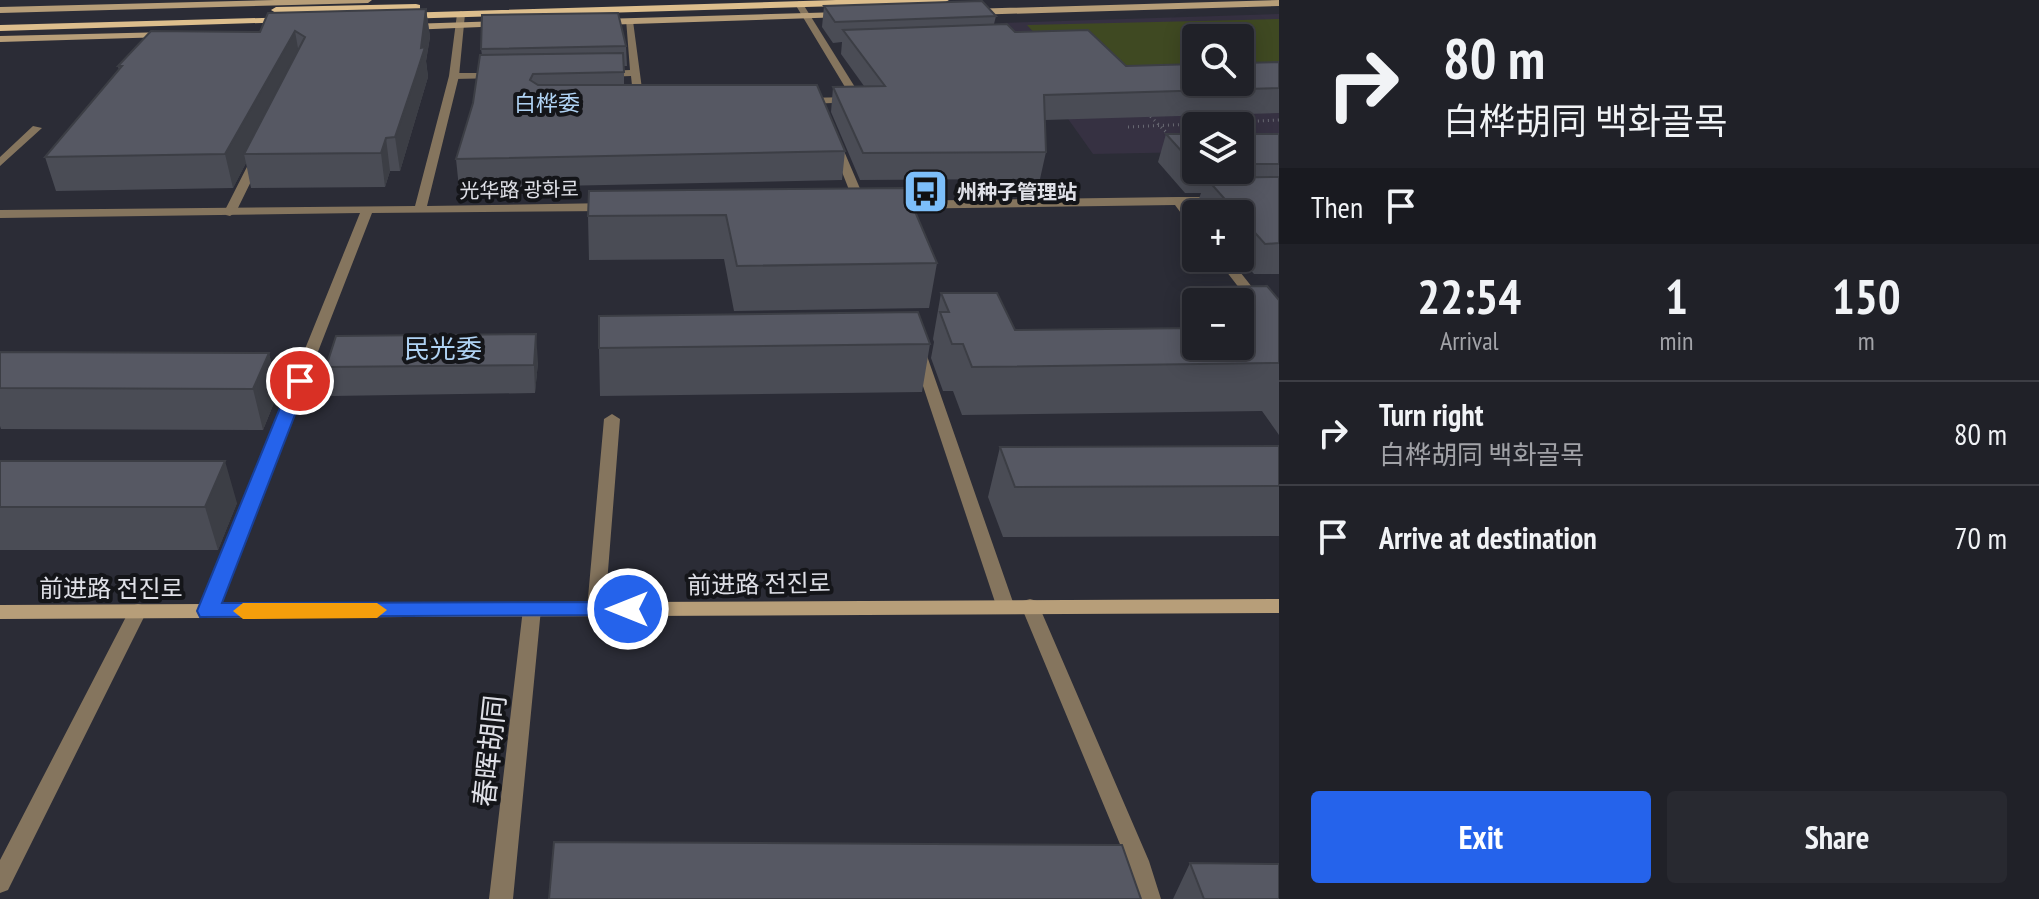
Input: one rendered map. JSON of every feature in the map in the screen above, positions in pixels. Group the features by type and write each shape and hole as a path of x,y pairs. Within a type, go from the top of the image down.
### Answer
{"main road":[{"path":"0,17 658,0"},
{"path":"1,37 944,0"}],"street":[{"path":"0,10 368,0"},
{"path":"954,12 1279,3"},
{"path":"788,102 858,100 799,4"},
{"path":"983,11 991,21"},
{"path":"398,27 461,20 629,21 850,15"},
{"path":"420,209 454,76 461,20"},
{"path":"629,21 639,104"},
{"path":"1,37 303,30"},
{"path":"826,49 841,48"},
{"path":"590,74 636,73"},
{"path":"454,76 515,75"},
{"path":"818,101 823,114"},
{"path":"625,105 654,104"},
{"path":"829,127 861,205"},
{"path":"0,163 37,128"},
{"path":"230,212 263,145"},
{"path":"1178,201 1182,206"},
{"path":"845,205 1182,201"},
{"name":"光华路 광화로","path":"0,214 625,207"},
{"path":"208,611 368,209"},
{"path":"1233,272 1279,330"},
{"path":"914,338 1005,605"},
{"path":"596,609 612,419"},
{"path":"1030,606 1138,861 1149,899"},
{"name":"前进路 전진로","path":"0,612 1279,606"},
{"name":"春晖胡同","path":"501,899 532,609"},
{"path":"0,883 138,611"}],"path":[{"path":"1138,104 1181,146"},
{"path":"1128,127 1279,120"}],"shaded area":[{"path":"1279,14 1279,151 1254,135 1254,112 1182,112 1182,152 1093,154 1000,23"}],"green space":[{"path":"1279,19 1279,75 1254,76 1254,24 1182,24 1182,77 1111,80 1049,49 1027,25"}],"building":[{"path":"982,1 996,16 835,22 824,6"},
{"path":"426,9 421,48 425,47 395,137 386,138 381,153 244,154 305,37 295,31 225,154 45,157 122,66 118,66 151,31 260,32 268,13"},
{"path":"618,13 626,46 481,49 482,15"},
{"path":"1007,24 1015,32 1088,30 1126,66 1182,64 1182,91 1044,95 1046,152 863,153 833,87 885,86 843,30"},
{"path":"623,53 624,72 533,74 530,80 538,85 817,85 845,151 456,159 473,103 480,55"},
{"path":"1279,62 1279,88 1254,89 1254,63"},
{"path":"1166,134 1182,134 1182,152"},
{"path":"1254,134 1279,134 1279,164 1254,164"},
{"path":"1254,177 1279,177 1279,243 1265,244 1254,232 1254,200 1226,200 1211,184 1254,184"},
{"path":"905,188 937,263 737,266 726,215 588,216 589,191"},
{"path":"1267,286 1279,300 1279,363 972,367 963,344 952,344 940,312 949,312 941,293 997,293 1015,330 1182,328 1182,360 1254,360 1254,288 1213,287"},
{"path":"918,312 930,344 599,348 599,316"},
{"path":"536,334 534,365 326,367 336,336"},
{"path":"0,352 269,353 253,389 0,388"},
{"path":"1279,446 1279,486 1015,487 1000,447"},
{"path":"0,461 225,461 205,507 0,507"},
{"path":"554,842 1122,845 1141,899 549,899"},
{"path":"1190,863 1279,864 1279,899 1204,899"}],"slow traffic":[{"path":"243,611 377,610"}],"place":[{"name":"州种子管理站","path":"926,192"}],"district":[{"name":"白桦委","path":"547,103"},
{"name":"民光委","path":"443,348"}],"route":[{"path":"300,381 208,611 628,609"}]}
